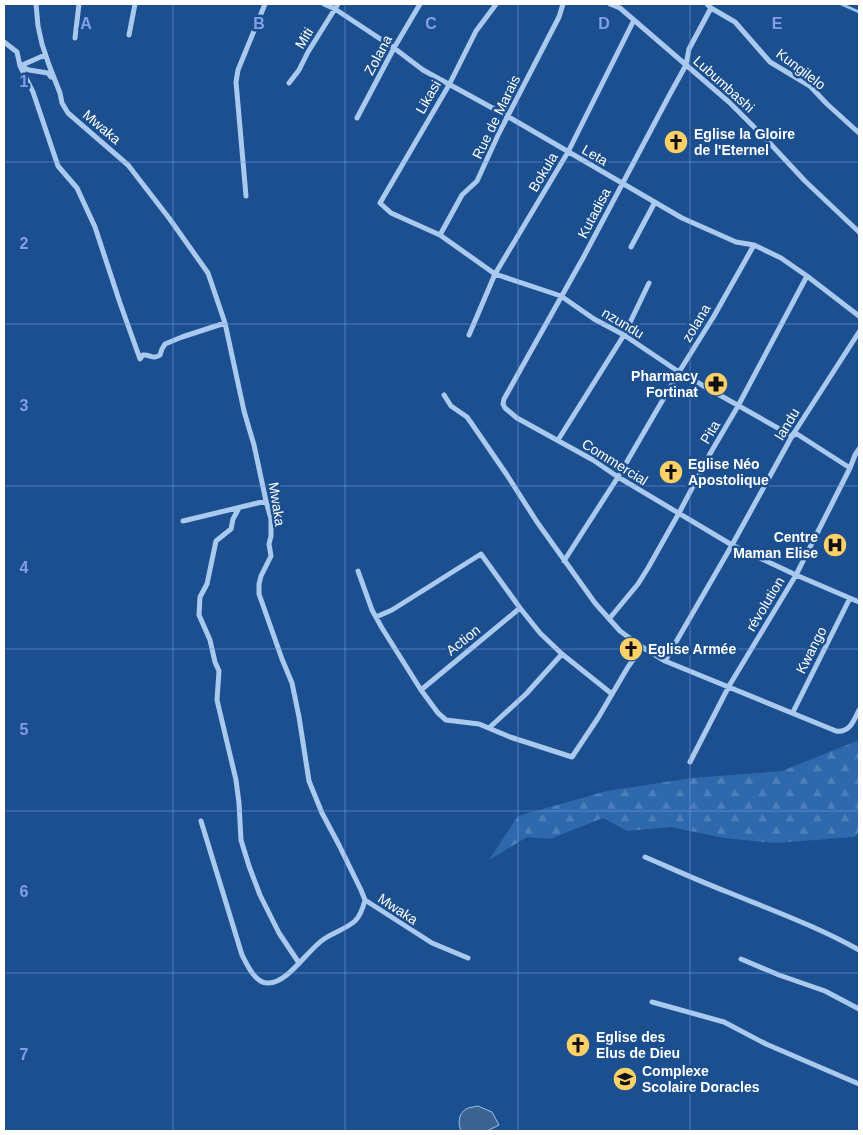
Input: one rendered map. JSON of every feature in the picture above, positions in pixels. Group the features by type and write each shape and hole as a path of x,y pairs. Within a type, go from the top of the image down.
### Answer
{"street":[{"path":"36,4 38,26 45,54 60,93"},
{"path":"75,38 79,4"},
{"path":"129,35 135,4"},
{"path":"246,196 236,82 238,70 266,4"},
{"name":"Leta","path":"324,4 337,6 423,70 507,116 682,218 736,242 754,245 781,258 859,316"},
{"name":"Zolana","path":"357,118 420,4"},
{"name":"Likasi","path":"380,203 449,85 476,31 496,4"},
{"name":"Rue de Marais","path":"440,235 462,195 477,182 507,116 563,4"},
{"name":"Lubumbashi","path":"610,4 620,8 729,102 805,181 859,232"},
{"name":"Miti","path":"289,83 299,70 337,6"},
{"name":"Kutadisa","path":"504,398 562,296 686,65 689,49 709,6"},
{"name":"Kungilelo","path":"709,6 735,22 770,62 810,86 826,104 859,133"},
{"name":"Bokula","path":"468,335 496,274 568,152 634,20"},
{"path":"4,42 17,52 20,66 33,92 58,166 77,188 95,227 140,359 143,355 147,354 157,357 160,355 165,344 225,323"},
{"path":"20,66 45,54"},
{"path":"20,66 29,70 48,73 60,93"},
{"name":"Mwaka","path":"60,93 62,103 68,112 128,165 208,273 225,323 244,412 254,445 271,519 269,544 271,556 260,576 259,594 292,683 309,781 322,813 365,900 432,944 468,958"},
{"path":"631,247 655,202"},
{"name":"nzundu","path":"380,203 391,212 440,235 496,274 562,296 594,319 624,335 680,372 792,436 797,434 850,468"},
{"name":"zolana","path":"564,560 618,477 754,245"},
{"name":"Pita","path":"609,619 638,584 679,513 807,276"},
{"path":"558,440 624,335 649,283"},
{"name":"landu","path":"666,661 792,436 859,332"},
{"path":"444,395 451,406 467,417 564,560 595,603 620,631 666,661 836,730 847,729 859,710"},
{"name":"Commercial","path":"504,398 503,404 505,408 517,418 593,460 732,545 859,602"},
{"name":"révolution","path":"690,762 729,686 796,575 859,449"},
{"path":"183,520 266,501"},
{"path":"239,508 232,529 216,541 207,584 200,597 199,615 210,640 219,671 217,700 240,803 241,840 260,895 279,933 299,963"},
{"path":"376,617 392,610 481,554 540,633 562,654 612,694"},
{"path":"358,571 376,617 393,647 420,690 446,720 479,724 572,757 598,718 628,666 642,647"},
{"name":"Kwango","path":"793,712 850,598"},
{"name":"Action","path":"420,690 520,608"},
{"path":"489,728 526,694 562,654"},
{"path":"201,821 242,955 248,967 258,979 267,983 282,980 323,939 355,921 363,910 365,900"},
{"path":"645,858 806,923 859,950"},
{"path":"741,959 824,991 859,1009"},
{"path":"652,1002 724,1022 766,1044 859,1084"}],"green space":[{"path":"859,740 859,833 854,837 775,843 724,838 671,827 627,831 603,818 550,839 527,837 489,860 518,816 607,791 692,778 782,771"}],"shaded area":[{"path":"478,1106 492,1112 499,1125 487,1131 461,1131 459,1122 463,1111 467,1108"}],"waterway":[{"path":"841,4 859,12"}],"place":[{"name":"Eglise la Gloire de l'Eternel","path":"676,142"},
{"name":"Pharmacy Fortinat","path":"716,384"},
{"name":"Eglise Néo Apostolique","path":"671,472"},
{"name":"Centre Maman Elise","path":"835,545"},
{"name":"Eglise Armée","path":"631,649"},
{"name":"Eglise des Elus de Dieu","path":"578,1045"},
{"name":"Complexe Scolaire Doracles","path":"625,1079"}]}
